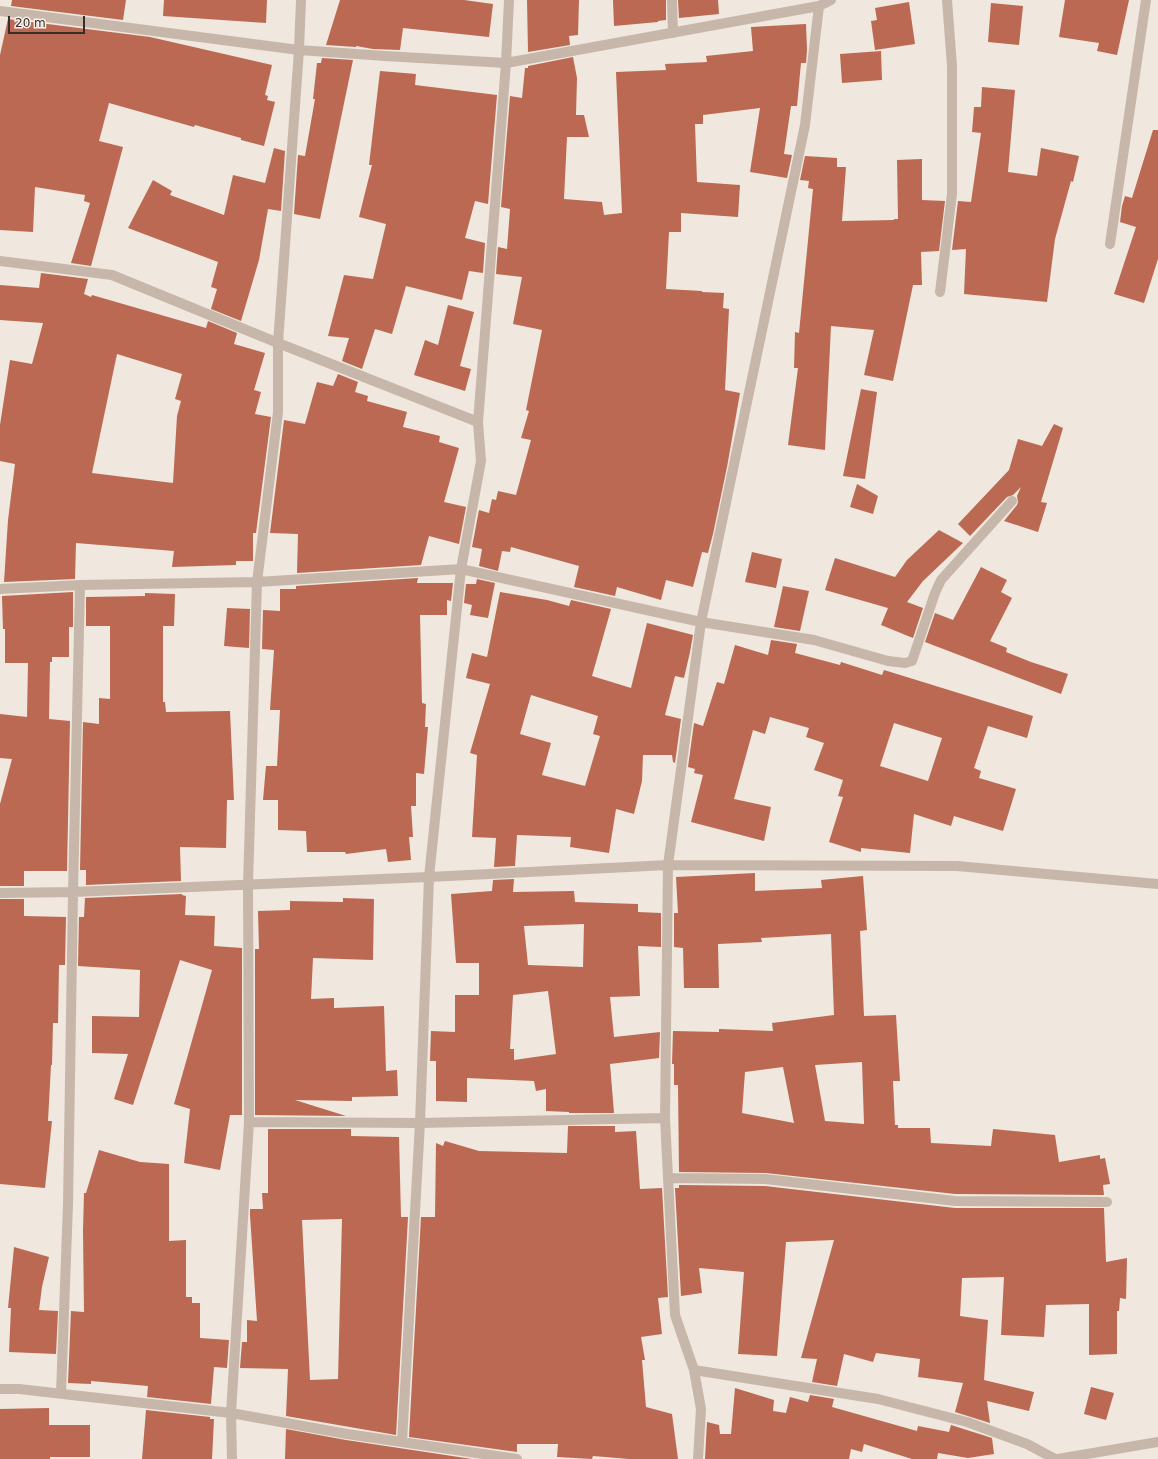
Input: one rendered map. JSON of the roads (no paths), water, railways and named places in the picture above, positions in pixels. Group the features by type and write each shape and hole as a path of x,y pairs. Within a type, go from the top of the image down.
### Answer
{"street":[{"path":"232,1459 231,1413 249,1122 248,885 257,582 278,412 278,343 299,50 301,0"},
{"path":"402,1442 420,1124 429,877 461,570 481,461 478,422 506,62 509,0"},
{"path":"672,0 673,33"},
{"path":"0,11 299,50 506,62 819,6 832,0"},
{"path":"940,292 952,194 952,66 947,0"},
{"path":"1110,244 1146,0"},
{"path":"698,1459 701,1410 694,1370 675,1315 668,1178 665,1118 668,865 701,622 805,126 819,6"},
{"path":"0,261 112,275 278,343 478,422"},
{"path":"0,589 257,582 461,570 701,622 814,640 888,661 905,663 912,661 935,593 941,580 1012,501"},
{"path":"62,1393 68,1204 80,586"},
{"path":"0,893 73,892 248,885 668,865 957,866 1158,884"},
{"path":"249,1122 420,1124 665,1118"},
{"path":"668,1178 765,1179 955,1201 1107,1202"},
{"path":"694,1370 878,1399 967,1422 1027,1444 1054,1459"},
{"path":"0,1389 19,1389 62,1393 231,1413 347,1434 402,1442 464,1456 517,1459"},
{"path":"1058,1459 1158,1442"}]}
